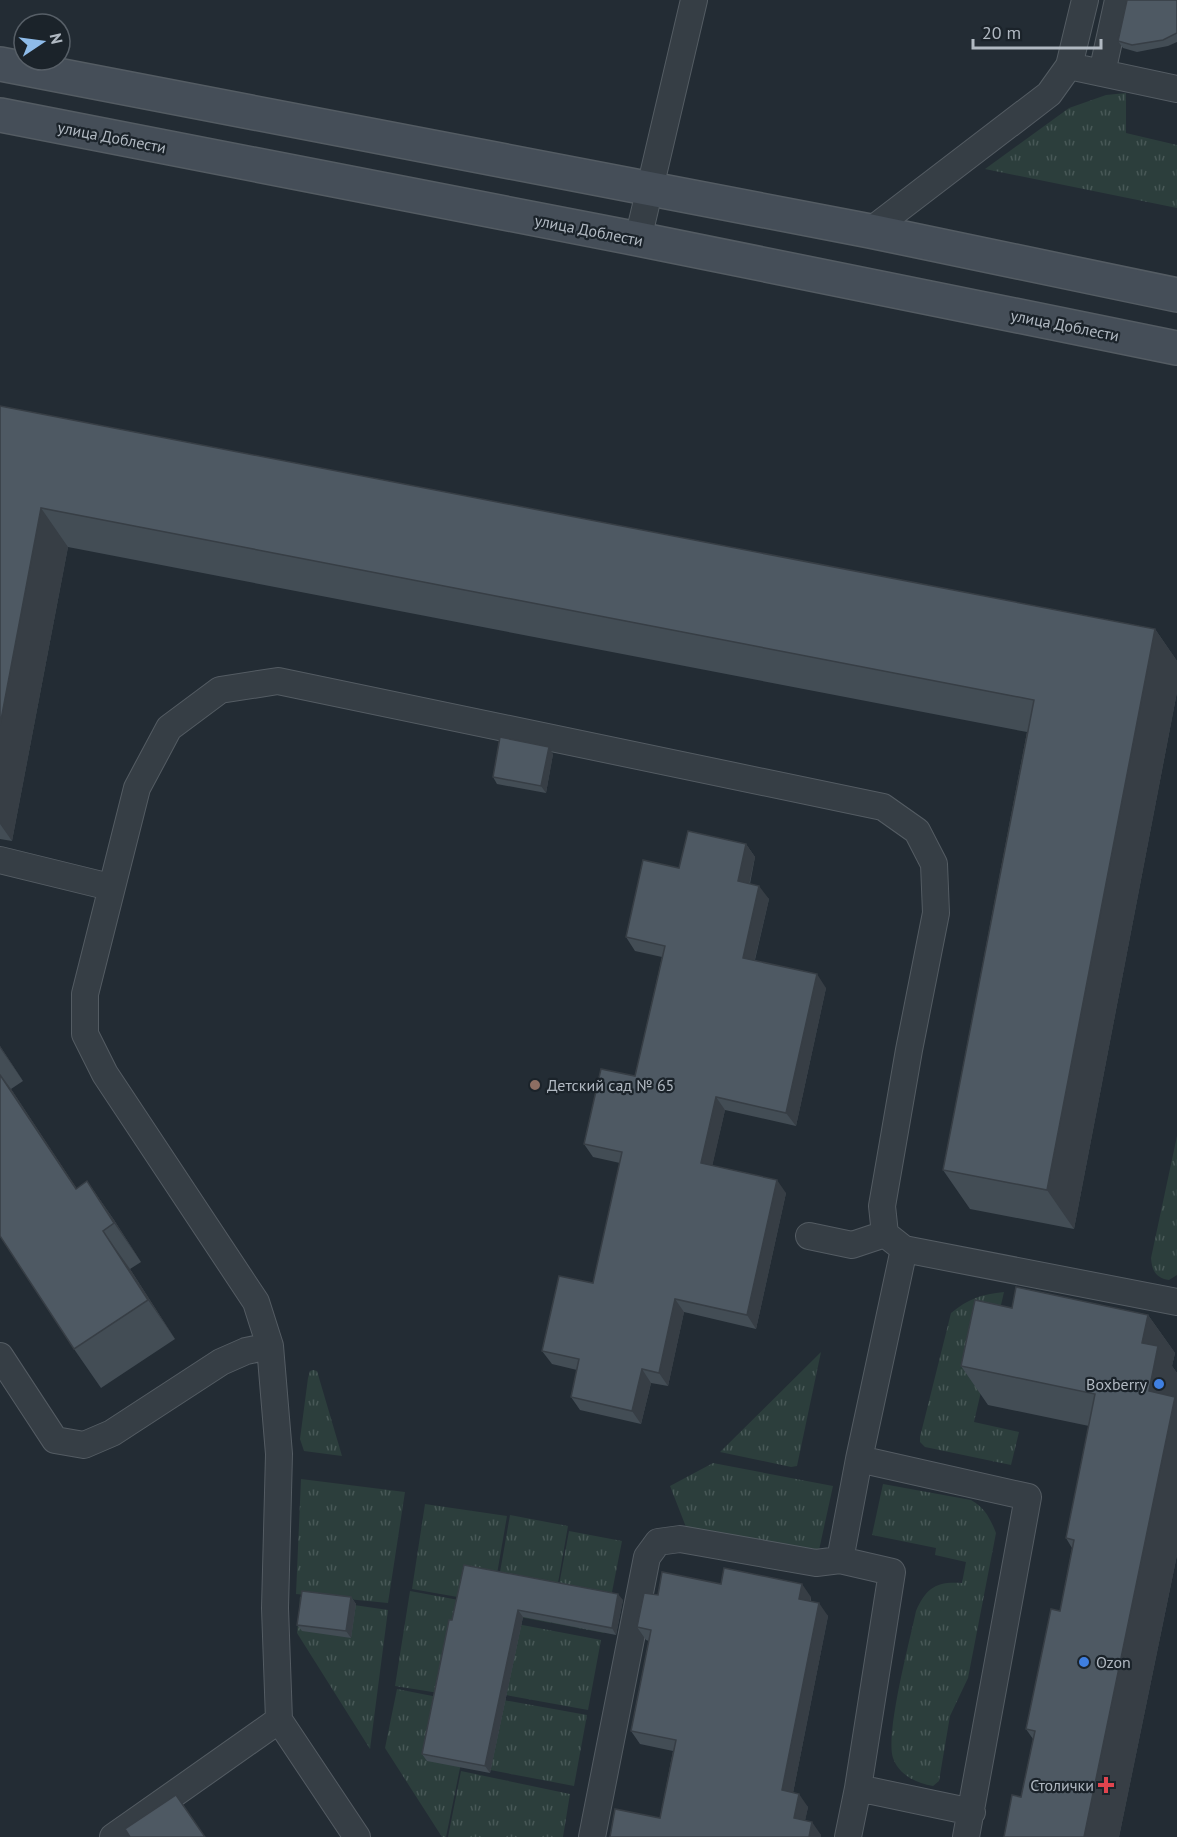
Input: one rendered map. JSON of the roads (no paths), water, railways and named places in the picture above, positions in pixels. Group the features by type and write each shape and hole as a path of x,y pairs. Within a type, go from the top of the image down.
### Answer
{"main road":[{"path":"0,64 870,231 1177,295"},
{"name":"улица Доблести","path":"0,115 638,239 1177,348"}],"lane":[{"path":"638,239 694,0"},
{"path":"870,231 1049,94 1069,66 1085,0"},
{"path":"1102,73 1118,0"},
{"path":"1069,66 1177,89"},
{"path":"357,1837 279,1720 276,1608 279,1454 270,1346 256,1302 105,1074 85,1034 85,994 110,887 137,788 169,728 220,690 278,681 883,807 917,831 934,864 936,913 882,1206 895,1241 840,1560"},
{"path":"0,860 110,887"},
{"path":"809,1236 852,1245 895,1241 1177,1302"},
{"path":"0,1356 56,1440 84,1445 112,1433 221,1362 246,1351 270,1346"},
{"path":"859,1459 1028,1497 966,1837"},
{"path":"592,1837 647,1557 658,1542 680,1539 816,1563 840,1560 892,1572 849,1837"},
{"path":"113,1837 279,1720"},
{"path":"858,1788 972,1812"}],"place":[{"name":"Детский сад № 65","path":"535,1085"},
{"name":"Boxberry","path":"1159,1384"},
{"name":"Ozon","path":"1084,1662"},
{"name":"Столички","path":"1106,1785"}]}
